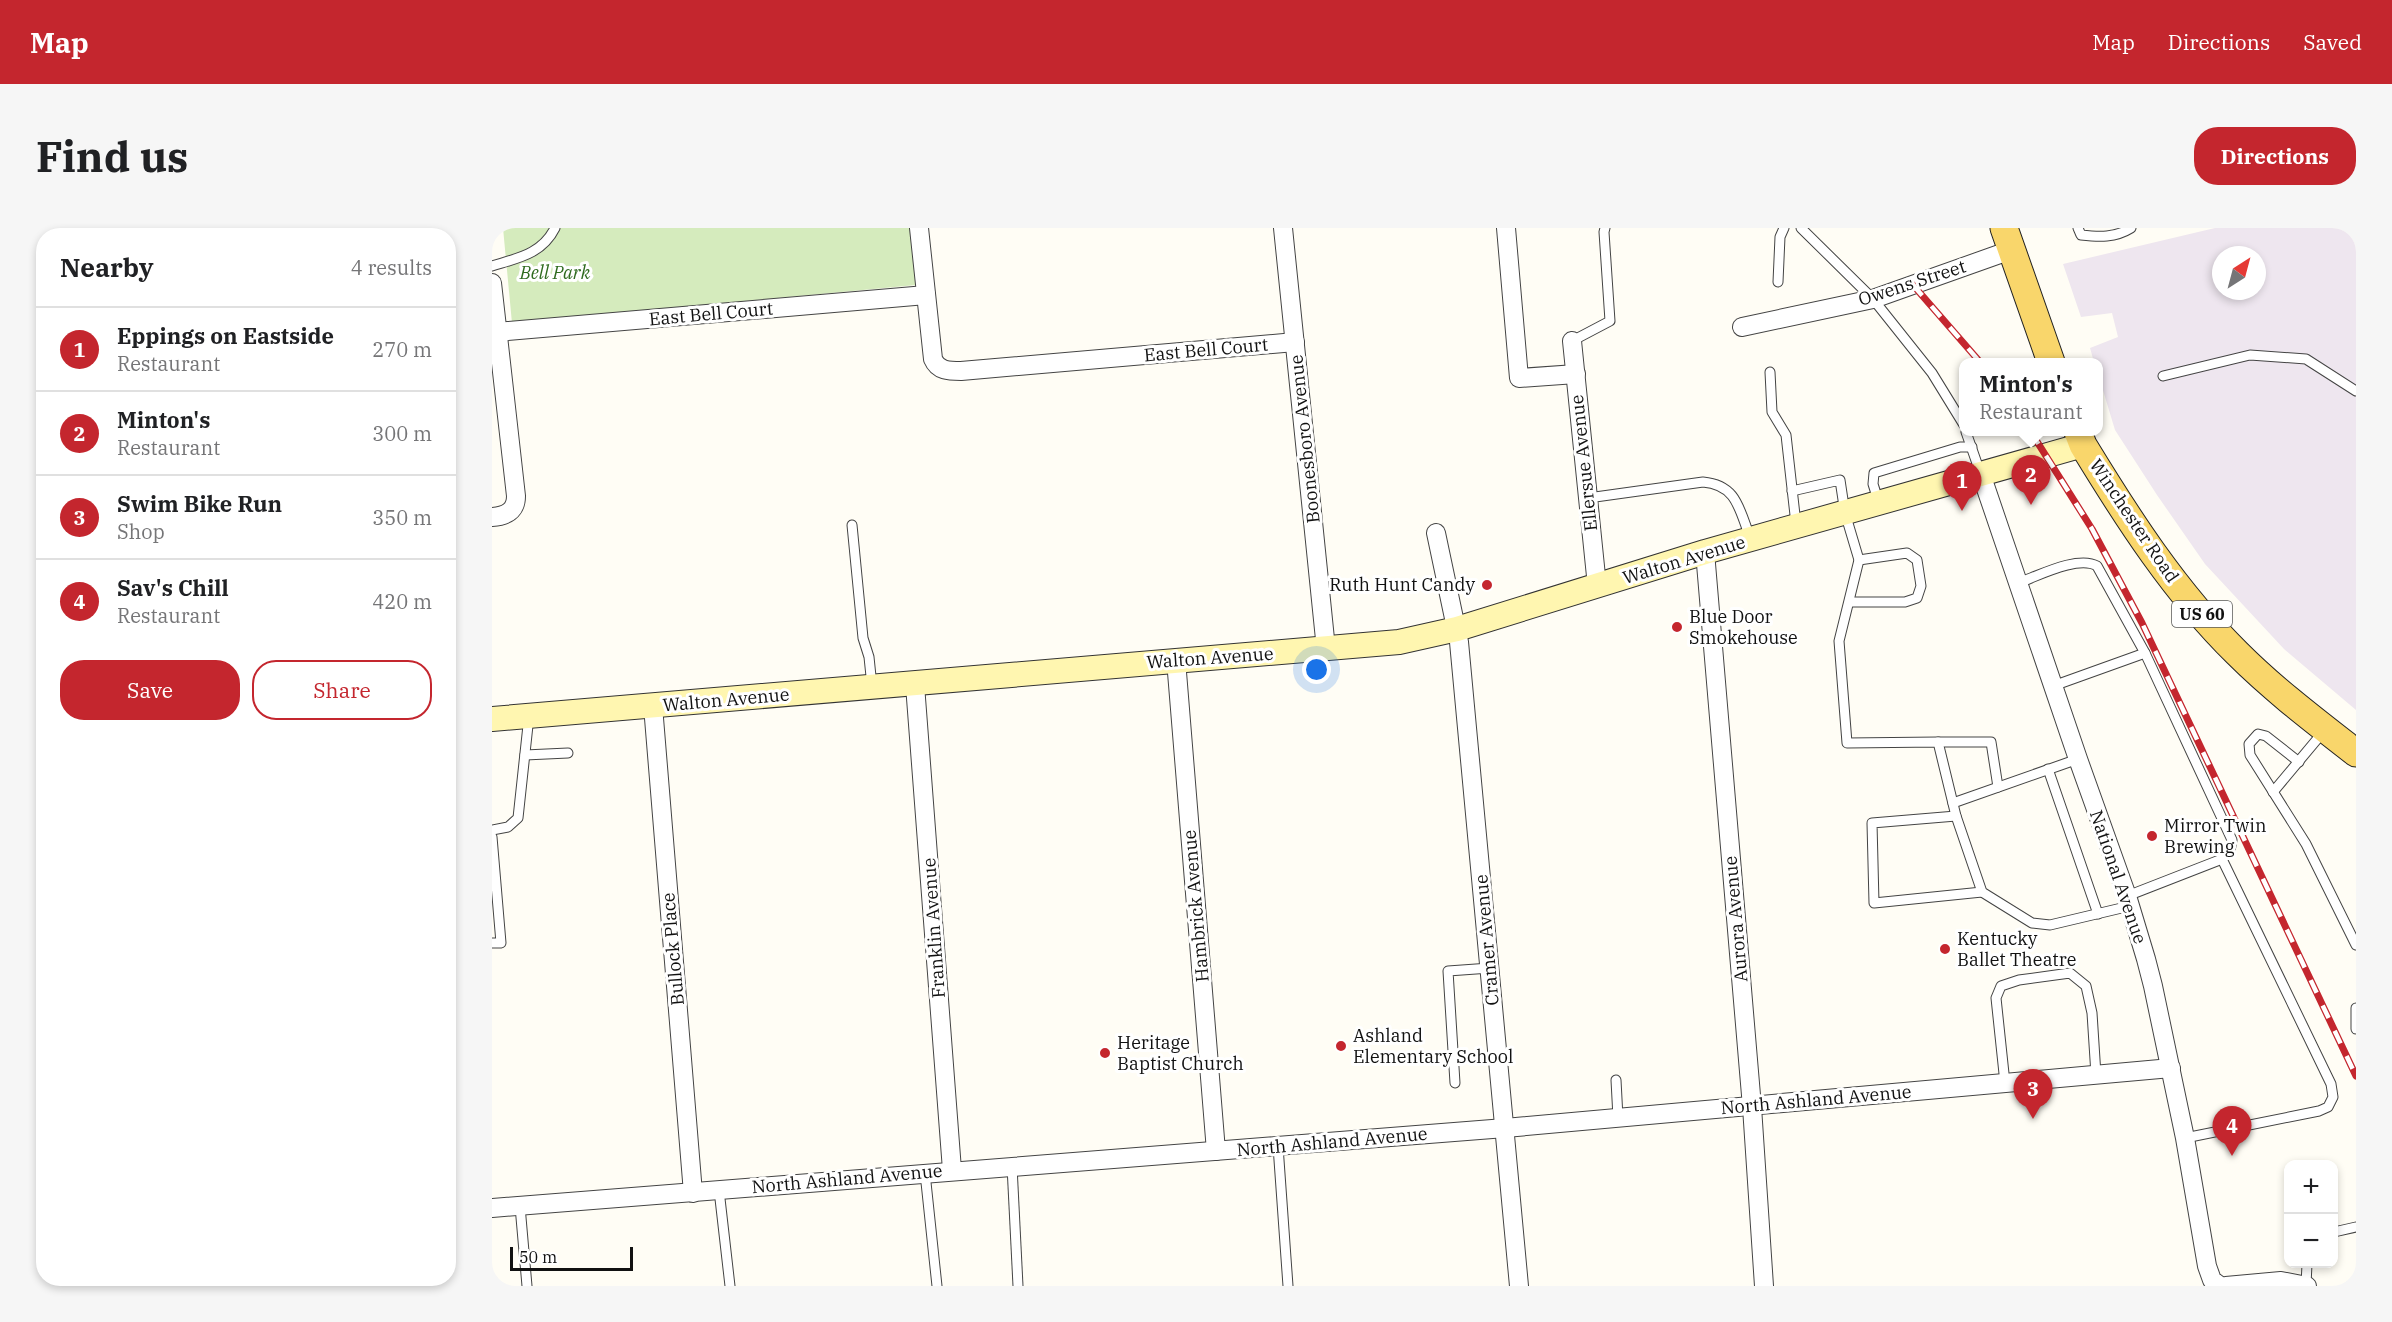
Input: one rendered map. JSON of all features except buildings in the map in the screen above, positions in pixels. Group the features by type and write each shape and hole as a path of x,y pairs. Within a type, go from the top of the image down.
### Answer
{"main road":[{"path":"2008,239 2049,358"},
{"name":"Winchester Road","path":"2080,438 2142,540 2205,619 2253,668 2356,753"}],"street":[{"path":"919,228 926,295"},
{"name":"Boonesboro Avenue","path":"1283,228 1326,649"},
{"path":"1506,228 1519,378 1576,374"},
{"name":"Owens Street","path":"1742,327 1873,299 2008,239"},
{"path":"492,283 516,503 509,514 492,517"},
{"name":"East Bell Court","path":"497,332 926,295 933,359 939,367 950,371 1295,342"},
{"name":"Ellersue Avenue","path":"1572,341 1597,586"},
{"name":"Walton Avenue","path":"492,719 915,685 1176,660 1399,642 1457,629 1705,552 1981,474 2080,438"},
{"name":"National Avenue","path":"1981,474 2129,901 2153,986 2171,1068 2206,1266 2212,1280 2220,1286"},
{"name":"Cramer Avenue","path":"1436,533 1457,629 1519,1286"},
{"name":"Aurora Avenue","path":"1705,552 1752,1107 1764,1286"},
{"name":"Hambrick Avenue","path":"1176,660 1216,1151"},
{"name":"Franklin Avenue","path":"915,685 952,1170"},
{"name":"Bullock Place","path":"653,706 693,1193"},
{"name":"North Ashland Avenue","path":"492,1208 1505,1128 2171,1068"},
{"path":"2226,1286 2281,1281 2307,1286"}],"lane":[{"path":"492,266 532,254 550,239 555,228"},
{"path":"1572,341 1610,321 1605,228"},
{"path":"1778,282 1780,237 1784,228"},
{"path":"1801,228 1873,299 1932,373 1959,417"},
{"path":"2078,228 2081,235 2104,237 2131,228"},
{"path":"2163,376 2250,355 2306,358 2356,391"},
{"path":"1770,372 1772,412 1786,435 1797,527"},
{"path":"1968,436 1981,474"},
{"path":"1879,503 1873,484 1874,473 1960,447 1972,447"},
{"path":"1792,491 1840,480 1845,513 1859,560 1839,641 1847,743 1990,742 1998,787"},
{"path":"1588,498 1703,482 1717,483 1730,492 1750,540"},
{"path":"852,525 863,638 869,657 872,688"},
{"path":"1850,602 1905,602 1917,598 1922,586 1917,560 1907,553 1859,560"},
{"path":"1956,816 1872,824 1875,903 1982,892 2032,923 2050,925 2098,914 2222,859 2230,850 2232,840 2145,653 2097,566 2090,562 2078,562 2018,583"},
{"path":"2053,686 2145,653"},
{"path":"492,830 508,827 518,818 529,716"},
{"path":"2273,792 2326,730"},
{"path":"2300,762 2266,736 2258,734 2249,744 2250,755 2306,844 2356,945"},
{"path":"1938,742 1956,816 1982,892"},
{"path":"525,755 568,753"},
{"path":"1953,803 2078,759"},
{"path":"2048,769 2098,914"},
{"path":"492,837 501,943 492,943"},
{"path":"2185,1138 2319,1111 2328,1107 2332,1097 2331,1084 2222,859"},
{"path":"1455,1083 1448,971 1490,968"},
{"path":"2005,1083 1996,998 2001,986 2019,980 2070,973 2086,986 2092,1013 2096,1074"},
{"path":"2356,1008 2356,1029"},
{"path":"1616,1080 1618,1118"},
{"path":"1278,1146 1288,1286"},
{"path":"1012,1166 1018,1286"},
{"path":"925,1173 937,1286"},
{"path":"719,1190 730,1286"},
{"path":"520,1206 527,1286"},
{"path":"2338,1231 2356,1227"},
{"path":"2307,1268 2307,1286"}],"shaded area":[{"path":"2215,228 2356,228 2356,710 2284,649 2205,564 2115,430 2103,390 2103,358 2093,358 2090,348 2118,337 2112,313 2081,317 2063,264"}],"green space":[{"name":"Bell Park","path":"503,228 910,228 916,285 512,323"}],"railway":[{"path":"1913,285 1977,358"},
{"path":"2034,436 2092,529 2142,623 2356,1076"}],"place":[{"name":"Minton's","path":"2031,505"},
{"name":"Eppings on Eastside","path":"1962,511"},
{"name":"Ruth Hunt Candy","path":"1487,585"},
{"name":"Blue Door Smokehouse","path":"1677,627"},
{"name":"Mirror Twin Brewing","path":"2152,836"},
{"name":"Kentucky Ballet Theatre","path":"1945,949"},
{"name":"Ashland Elementary School","path":"1341,1046"},
{"name":"Heritage Baptist Church","path":"1105,1053"},
{"name":"Swim Bike Run","path":"2033,1119"},
{"name":"Sav's Chill","path":"2232,1156"}]}
